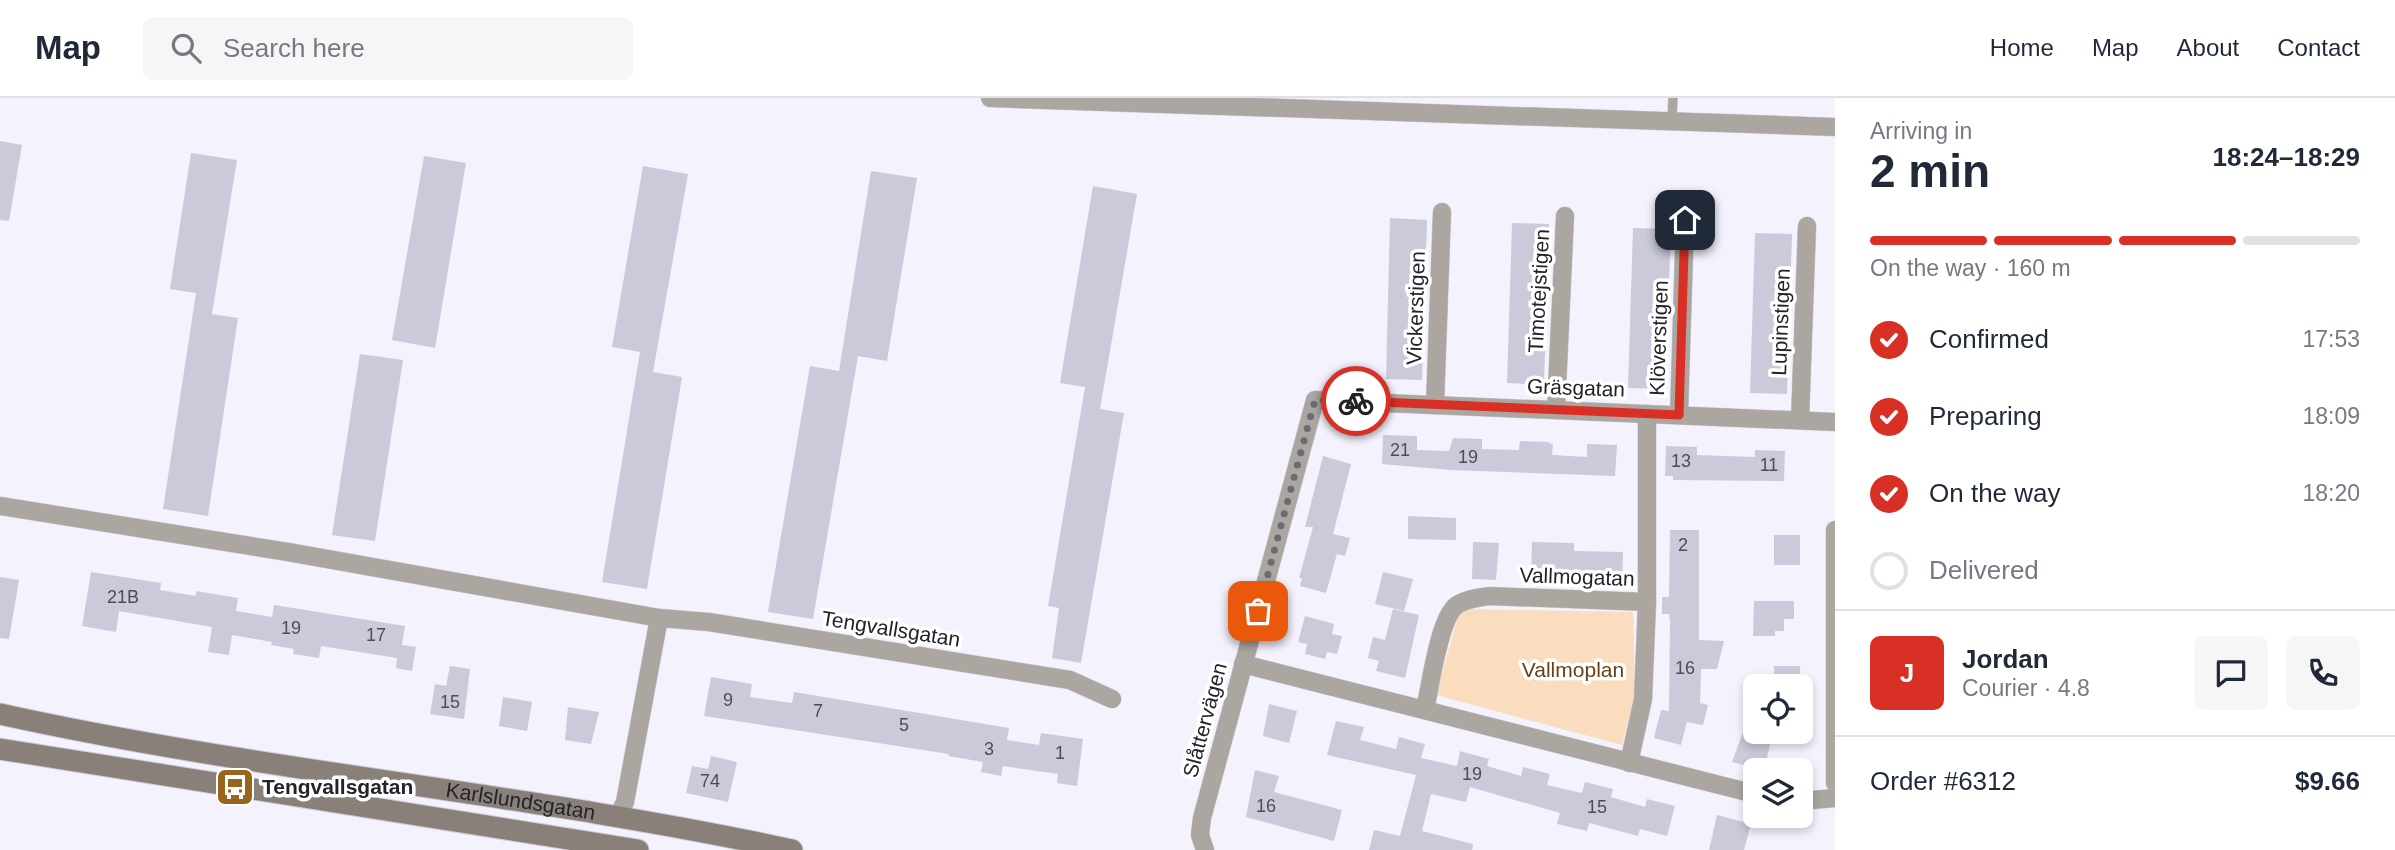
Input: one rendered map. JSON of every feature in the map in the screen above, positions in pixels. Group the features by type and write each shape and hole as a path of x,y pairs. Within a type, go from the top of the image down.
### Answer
{"main road":[{"name":"Karlslundsgatan","path":"0,714 325,772 617,818 792,850"},
{"name":"Karlslundsgatan","path":"0,748 602,847 638,850"},
{"path":"602,847 617,818"}],"street":[{"path":"990,98 1234,102 1835,127"},
{"name":"Vickerstigen","path":"1435,405 1442,212"},
{"name":"Timotejstigen","path":"1556,410 1565,216"},
{"name":"Klöverstigen","path":"1679,415 1685,220"},
{"name":"Lupinstigen","path":"1800,420 1807,226"},
{"name":"Gräsgatan","path":"1315,400 1835,422"},
{"name":"Slåttervägen","path":"1205,850 1200,835 1202,818 1315,400"},
{"path":"1647,414 1647,603"},
{"name":"Tengvallsgatan","path":"0,506 288,552 659,618 709,622 1070,680 1112,699"},
{"path":"1835,530 1835,783"},
{"name":"Vallmogatan","path":"1425,710 1446,622 1454,606 1470,599 1489,596 1647,603 1643,699 1629,763"},
{"path":"617,818 625,802 659,618"},
{"path":"1243,664 1743,791"},
{"path":"1813,800 1835,798"}],"lane":[{"path":"1672,98 1672,121"}],"green space":[{"name":"Vallmoplan","path":"1460,609 1633,612 1635,692 1622,745 1436,695"}],"building":[{"path":"0,141 22,145 9,221 0,220"},
{"path":"191,153 237,160 212,314 238,318 208,516 163,509 196,293 170,289"},
{"path":"424,156 466,163 435,348 392,340"},
{"path":"643,166 688,174 653,372 682,377 647,589 602,582 640,352 612,347"},
{"path":"871,171 917,178 887,361 858,356 813,619 768,612 810,366 839,371"},
{"path":"1093,186 1137,194 1100,409 1124,413 1081,663 1052,658 1059,608 1048,606 1085,387 1060,383"},
{"path":"1390,218 1427,220 1422,380 1386,379"},
{"path":"1512,223 1549,224 1544,385 1507,383"},
{"path":"1633,228 1671,229 1665,389 1628,388"},
{"path":"1755,233 1792,234 1787,394 1750,393"},
{"path":"360,354 403,360 375,541 332,535"},
{"path":"1383,435 1417,436 1417,450 1449,451 1453,438 1482,439 1482,449 1519,450 1520,441 1548,442 1553,445 1552,455 1587,457 1587,444 1617,445 1615,476 1451,470 1382,464"},
{"path":"1666,446 1697,447 1697,455 1755,457 1755,450 1785,451 1784,481 1673,480 1673,476 1665,476"},
{"path":"1323,456 1351,464 1333,534 1350,538 1345,556 1337,554 1326,593 1300,586 1302,578 1299,578 1313,527 1305,527"},
{"path":"1408,516 1456,518 1456,540 1408,539"},
{"path":"1670,530 1699,530 1699,640 1724,641 1717,669 1701,669 1700,703 1708,705 1703,725 1687,722 1681,745 1654,738 1661,710 1669,711 1670,621 1669,614 1662,614 1662,597 1669,597"},
{"path":"1774,535 1800,535 1800,565 1774,565"},
{"path":"1473,542 1499,543 1496,580 1472,579"},
{"path":"1532,542 1574,543 1574,551 1623,552 1622,584 1594,584 1594,571 1562,570 1562,582 1531,581"},
{"path":"91,572 161,583 160,590 196,596 196,591 238,598 236,611 272,617 274,605 405,626 402,645 416,647 412,671 396,668 397,658 321,646 319,658 293,654 294,649 271,645 272,642 232,635 229,655 208,652 212,627 119,611 116,632 82,626"},
{"path":"1383,572 1413,579 1404,611 1375,604"},
{"path":"0,577 19,580 9,639 0,638"},
{"path":"1754,601 1794,601 1794,619 1784,619 1784,631 1775,631 1775,636 1753,636"},
{"path":"1393,609 1419,615 1405,678 1376,671 1379,661 1368,658 1373,637 1385,640"},
{"path":"1305,616 1334,624 1332,634 1342,636 1337,654 1327,652 1325,659 1305,654 1307,644 1298,642"},
{"path":"450,666 470,669 464,719 430,714 435,684 446,686"},
{"path":"1774,666 1800,666 1800,674 1774,674"},
{"path":"711,677 752,684 750,697 792,703 794,692 1009,728 1007,740 1039,745 1041,733 1083,739 1077,786 1057,783 1058,774 1003,766 1001,776 981,772 983,762 948,756 949,754 704,716"},
{"path":"503,697 532,702 527,731 499,726"},
{"path":"1269,704 1297,711 1289,743 1263,736"},
{"path":"568,707 599,712 591,744 565,740"},
{"path":"1336,721 1364,727 1360,740 1396,749 1399,737 1425,744 1421,758 1457,766 1460,751 1489,759 1487,766 1521,776 1523,767 1550,774 1547,785 1582,793 1585,782 1613,789 1611,797 1645,807 1647,799 1675,806 1667,836 1640,829 1638,836 1589,823 1587,831 1557,824 1560,813 1470,787 1466,802 1431,794 1422,831 1473,844 1472,850 1369,850 1374,830 1400,836 1416,775 1327,755"},
{"path":"1743,732 1743,744 1770,744 1767,758 1743,758 1743,765 1732,762"},
{"path":"711,756 737,762 728,802 686,793 692,766 708,769"},
{"path":"1255,770 1279,776 1274,792 1342,810 1334,841 1246,817"},
{"path":"1717,815 1743,822 1743,828 1750,828 1744,850 1709,850"}],"way so far":[{"path":"1258,611 1315,400 1356,401"}],"place":[{"name":"Tengvallsgatan","path":"235,787"}],"route":[{"path":"1356,401 1679,415 1685,220"}]}
